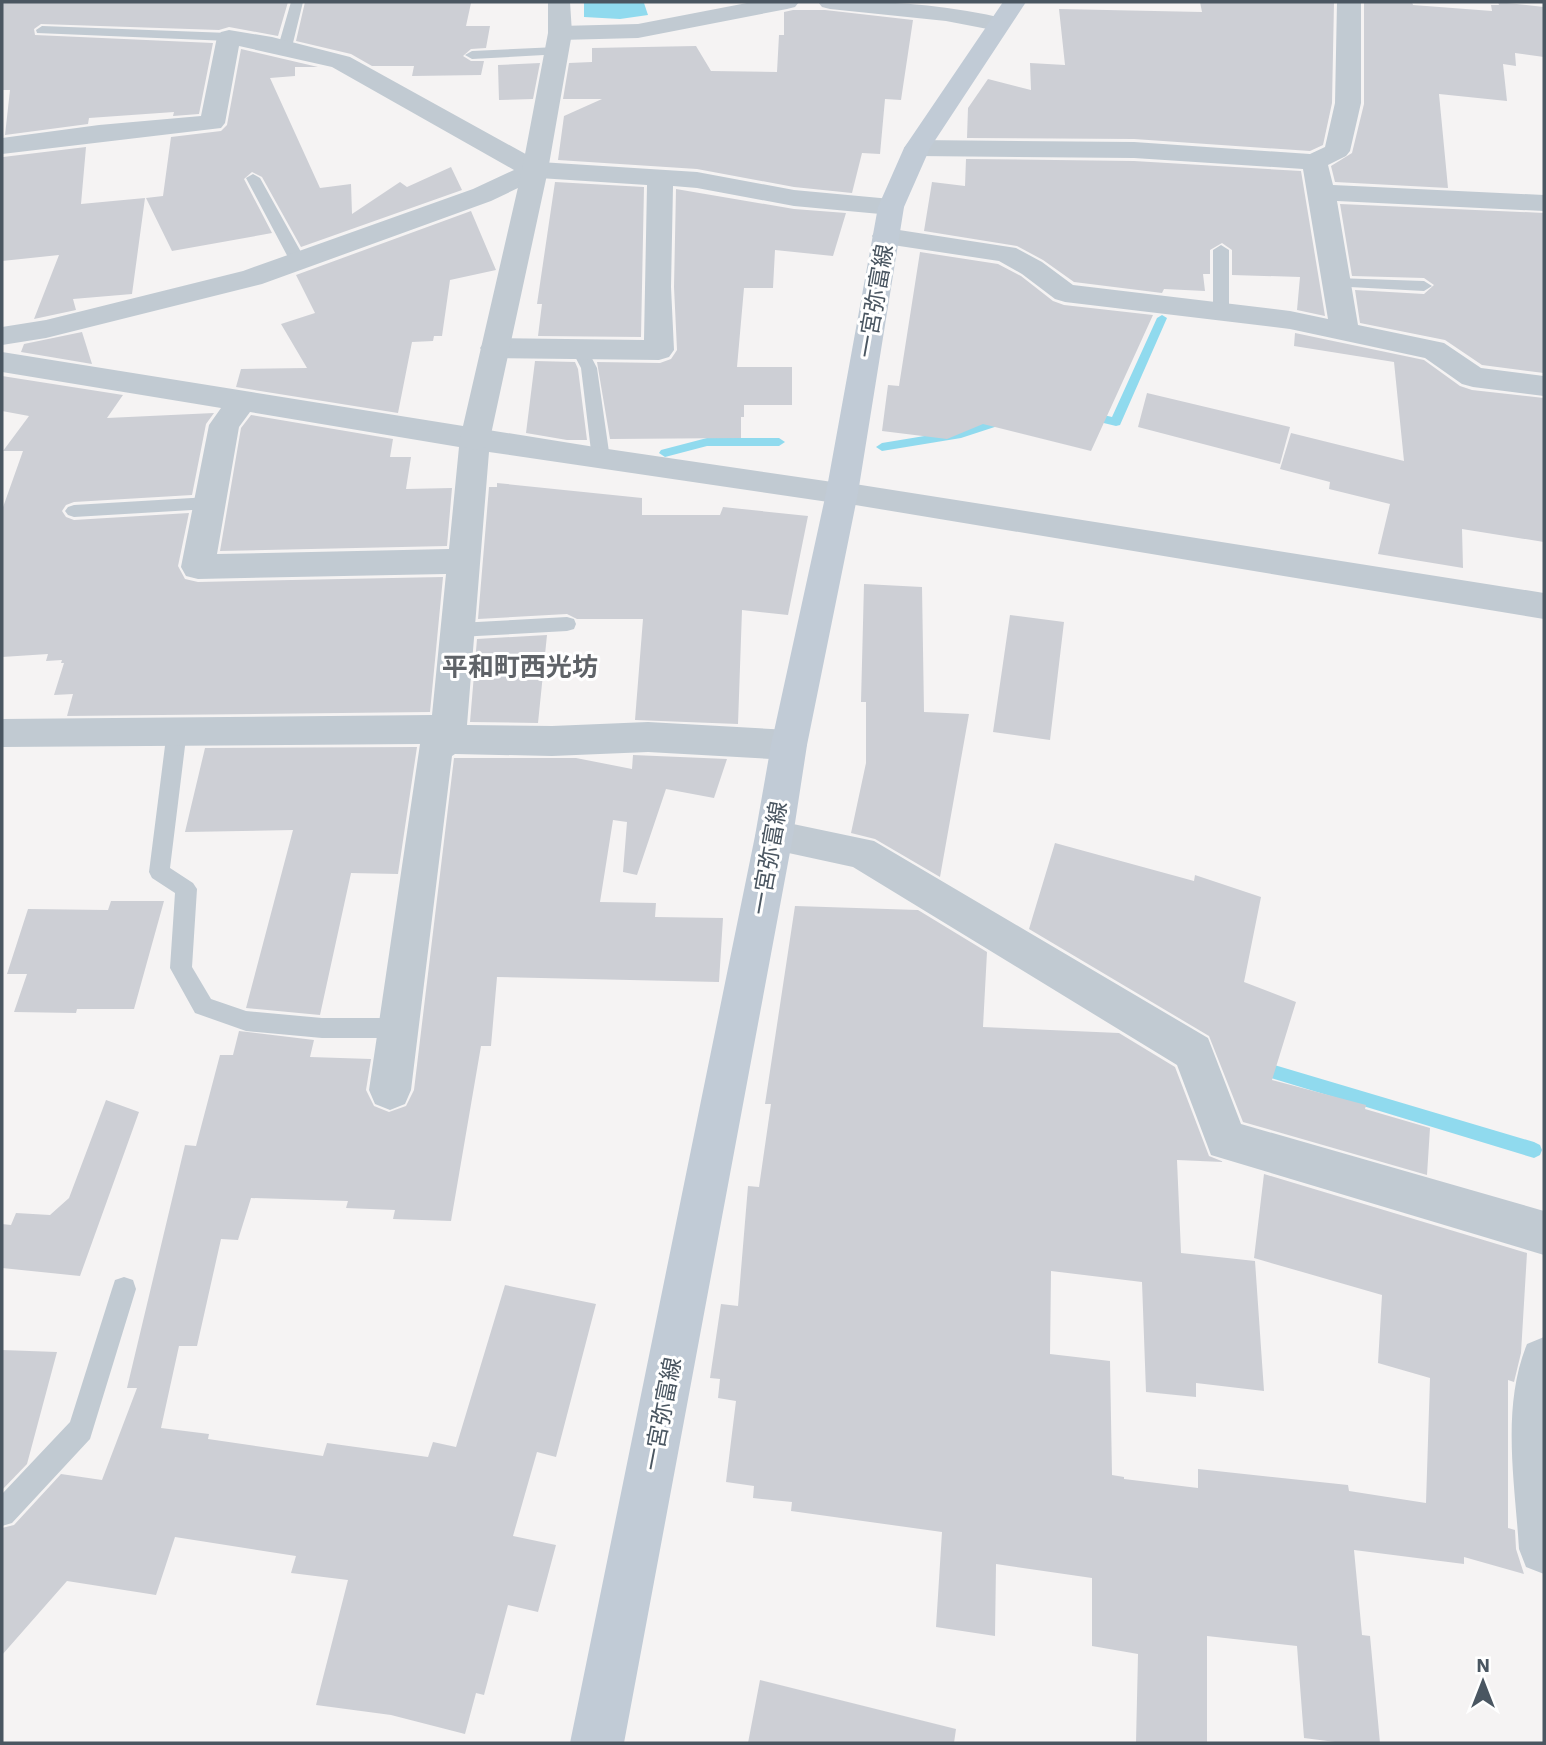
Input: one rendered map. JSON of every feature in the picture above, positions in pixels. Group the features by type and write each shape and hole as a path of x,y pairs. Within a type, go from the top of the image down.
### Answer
{"main road":[{"name":"一宮弥富線","path":"597,1743 774,836 789,746 842,493 889,222 917,148 1006,13"}],"street":[{"path":"390,1090 435,749 449,734 475,439 535,170 558,42 559,2"},
{"path":"558,42 638,31 721,8 787,2"},
{"path":"830,2 1006,13"},
{"path":"917,148 1134,150 1314,162 1337,151 1348,103 1349,2"},
{"path":"2,146 99,133 212,123 229,37 285,47 341,62 473,138 535,170 696,180 794,198 1006,254 1032,268 1065,293 1290,320 1434,350 1474,377 1544,386"},
{"path":"1314,162 1322,192 1345,333"},
{"path":"2,336 47,329 252,278 482,195 535,170"},
{"path":"495,348 659,351 657,287 660,178"},
{"path":"1322,192 1544,204"},
{"path":"2,362 601,459 842,493 1544,606"},
{"path":"243,400 224,425 198,567 464,561"},
{"path":"2,733 177,730 449,734 552,741 648,737 789,746"},
{"path":"774,836 861,852 1193,1052 1226,1140 1544,1233"},
{"path":"1544,1361 1535,1411 1544,1549"}],"lane":[{"path":"285,47 297,2"},
{"path":"42,30 229,37"},
{"path":"472,55 558,42"},
{"path":"253,177 298,261"},
{"path":"1221,250 1221,312"},
{"path":"1336,283 1424,286"},
{"path":"579,349 589,368 601,459"},
{"path":"74,511 209,503"},
{"path":"458,630 567,624"},
{"path":"177,730 159,872 186,889 181,968 203,1006 246,1021 322,1028 397,1028"},
{"path":"2,1513 82,1430 124,1289"}],"water":[{"path":"584,2 650,2 644,3 648,15 620,19 584,17"}],"building":[{"path":"2,2 288,2 278,36 229,27 219,30 41,24 34,29 35,35 213,43 199,114 173,116 174,112 89,118 88,124 5,135 10,90 2,90"},
{"path":"305,2 471,3 466,26 490,26 486,48 471,49 463,56 471,61 484,61 481,75 412,76 414,66 372,66 351,54 296,41"},
{"path":"1200,2 1334,2 1332,103 1323,145 1310,151 1134,139 967,138 968,108 988,79 1031,90 1030,63 1065,65 1059,9 1202,12"},
{"path":"1364,2 1412,2 1413,5 1492,11 1491,5 1499,5 1498,2 1544,7 1544,57 1515,53 1516,66 1503,64 1507,101 1439,94 1448,188 1335,182 1331,166 1352,153 1364,104"},
{"path":"825,10 913,20 901,100 885,99 880,154 862,153 852,193 794,187 697,169 558,160 564,116 602,99 563,99 569,63 592,62 592,48 696,46 711,71 777,72 779,35 784,35 784,12"},
{"path":"241,49 318,67 295,67 295,76 270,78 320,188 351,184 352,214 400,182 407,187 451,167 462,190 301,247 262,177 252,172 244,179 272,233 172,251 146,198 163,196 171,137 221,131 227,125"},
{"path":"540,63 533,99 499,100 498,65"},
{"path":"86,147 81,204 145,198 132,294 73,299 76,310 34,319 59,255 2,261 3,157"},
{"path":"966,159 1134,161 1301,171 1325,316 1297,310 1300,277 1232,275 1232,250 1222,243 1210,250 1210,274 1203,274 1205,291 1164,289 1162,293 1074,282 1017,246 924,231 932,182 965,186"},
{"path":"555,182 644,187 641,337 538,336 542,304 537,304"},
{"path":"676,189 794,209 846,213 833,256 775,250 773,288 744,288 737,367 792,367 792,405 744,405 741,438 610,439 597,362 660,363 671,359 677,350 674,287"},
{"path":"1340,204 1544,213 1544,373 1482,365 1445,340 1360,323 1355,290 1424,294 1434,285 1424,278 1352,276"},
{"path":"471,211 496,270 450,280 442,336 434,336 433,341 412,342 398,413 236,387 241,369 307,368 281,324 315,313 296,275"},
{"path":"920,252 998,264 1021,276 1053,301 1064,305 1153,315 1091,451 983,424 947,439 882,431 888,385 899,386"},
{"path":"82,332 92,364 21,352 24,344"},
{"path":"1295,333 1424,360 1460,386 1472,390 1544,398 1544,542 1462,529 1463,568 1378,554 1390,504 1329,489 1330,482 1280,469 1291,433 1404,461 1394,362 1294,346"},
{"path":"535,361 575,362 587,440 567,440 526,433"},
{"path":"2,376 123,395 107,418 214,413 206,424 192,495 74,502 66,505 62,511 66,517 74,520 189,513 178,566 185,579 198,582 443,577 430,712 67,716 73,694 54,695 64,663 61,663 62,660 46,661 48,654 2,657 2,510 23,451 3,451 29,416 2,411"},
{"path":"1147,393 1290,427 1280,464 1138,427"},
{"path":"251,415 393,439 390,457 411,457 406,489 452,488 447,546 220,551 241,428"},
{"path":"497,483 642,498 642,515 720,515 723,507 808,516 788,615 742,610 738,724 635,720 643,619 577,619 567,614 478,619 489,487 497,487"},
{"path":"864,584 922,587 924,712 969,714 940,877 875,839 851,833 866,763 866,702 861,702"},
{"path":"1010,615 1064,622 1050,740 993,732"},
{"path":"547,635 538,723 470,722 477,639"},
{"path":"417,747 398,874 351,873 320,1015 246,1008 293,830 185,832 205,748"},
{"path":"633,755 727,759 714,798 666,789 637,875 623,872 627,822 613,820 600,902 656,903 655,917 723,918 719,982 497,977 491,1046 481,1046 451,1221 393,1219 395,1210 346,1208 348,1201 251,1198 238,1240 221,1239 197,1346 179,1346 161,1428 209,1434 208,1439 323,1456 327,1443 428,1457 433,1442 456,1447 505,1285 596,1304 556,1457 537,1452 513,1536 556,1545 538,1612 508,1605 484,1695 476,1693 465,1734 391,1715 316,1705 348,1580 291,1573 296,1556 175,1537 156,1595 67,1581 2,1655 2,1528 14,1525 61,1474 102,1480 137,1388 127,1388 185,1145 196,1146 220,1055 233,1055 239,1031 314,1040 310,1057 371,1059 366,1090 374,1106 389,1112 406,1106 414,1090 454,758 576,758 632,769"},
{"path":"1055,843 1194,881 1195,875 1261,897 1244,982 1296,1002 1272,1080 1366,1105 1365,1109 1430,1128 1427,1175 1243,1122 1209,1036 1029,929"},
{"path":"111,901 164,901 134,1009 77,1009 76,1013 14,1012 27,974 7,974 28,909 108,910"},
{"path":"795,906 918,910 987,952 983,1027 1119,1033 1175,1067 1209,1156 1224,1162 1177,1160 1181,1253 1255,1261 1264,1391 1196,1383 1196,1397 1146,1392 1142,1282 1051,1271 1050,1354 1110,1361 1112,1475 1124,1479 1198,1488 1198,1469 1348,1485 1349,1491 1426,1503 1430,1378 1378,1363 1382,1295 1254,1258 1264,1174 1527,1253 1521,1353 1514,1382 1508,1380 1508,1528 1515,1530 1516,1549 1524,1574 1464,1557 1464,1564 1354,1550 1362,1635 1370,1636 1380,1743 1343,1743 1304,1738 1297,1646 1207,1636 1207,1743 1136,1743 1138,1654 1092,1646 1092,1578 996,1564 995,1636 936,1627 942,1532 791,1511 792,1502 753,1498 754,1486 726,1482 736,1401 718,1398 720,1379 710,1378 721,1304 738,1306 748,1186 759,1187 771,1104 765,1104"},
{"path":"106,1100 139,1112 80,1276 2,1268 2,1224 11,1225 16,1213 50,1215 69,1198"},
{"path":"2,1350 57,1352 27,1464 2,1490"},
{"path":"760,1680 956,1729 954,1743 748,1743"}],"waterway":[{"path":"1087,415 1116,422 1162,318"},
{"path":"882,447 961,434 1006,419"},
{"path":"665,453 707,442 779,442"},
{"path":"1271,1071 1534,1150"}],"district":[{"name":"平和町西光坊","path":"520,667"}]}
